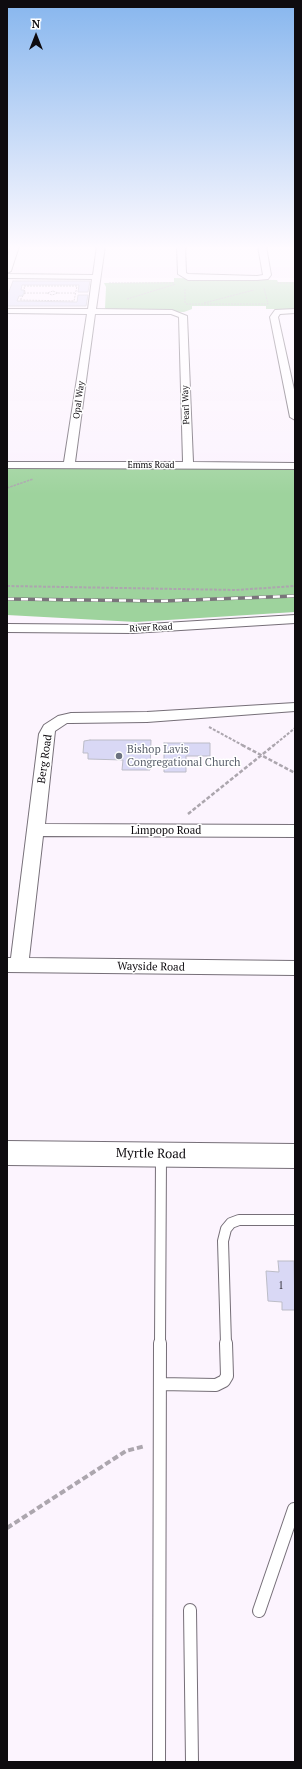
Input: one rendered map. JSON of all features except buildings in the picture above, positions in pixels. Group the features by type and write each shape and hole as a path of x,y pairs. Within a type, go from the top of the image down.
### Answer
{"street":[{"name":"Opal Way","path":"69,465 90,329"},
{"name":"Pearl Way","path":"183,329 188,466"},
{"path":"276,329 295,417"},
{"name":"Emms Road","path":"7,465 295,466"},
{"name":"River Road","path":"7,628 132,629 295,619"},
{"name":"Berg Road","path":"13,966 36,830 46,734 55,723 71,718 148,717 295,707"},
{"name":"Limpopo Road","path":"36,830 295,832"},
{"name":"Wayside Road","path":"13,966 295,968"},
{"name":"Myrtle Road","path":"7,1153 295,1156"}],"lane":[{"path":"159,1762 161,1154"},
{"path":"160,1384 216,1385 224,1381 227,1376 223,1241 226,1229 231,1223 239,1220 295,1220"},
{"path":"258,1611 294,1509"},
{"path":"190,1610 192,1762"}],"path":[{"path":"7,586 236,590 295,586"},
{"path":"190,714 195,720 295,773"},
{"path":"178,831 181,820 295,728"},
{"path":"7,1528 126,1451 160,1441"}],"green space":[{"path":"7,467 295,469 295,612 136,622 7,615"}],"railway":[{"path":"7,599 163,601 295,596"}],"place":[{"name":"Bishop Lavis Congregational Church","path":"119,756"}]}
